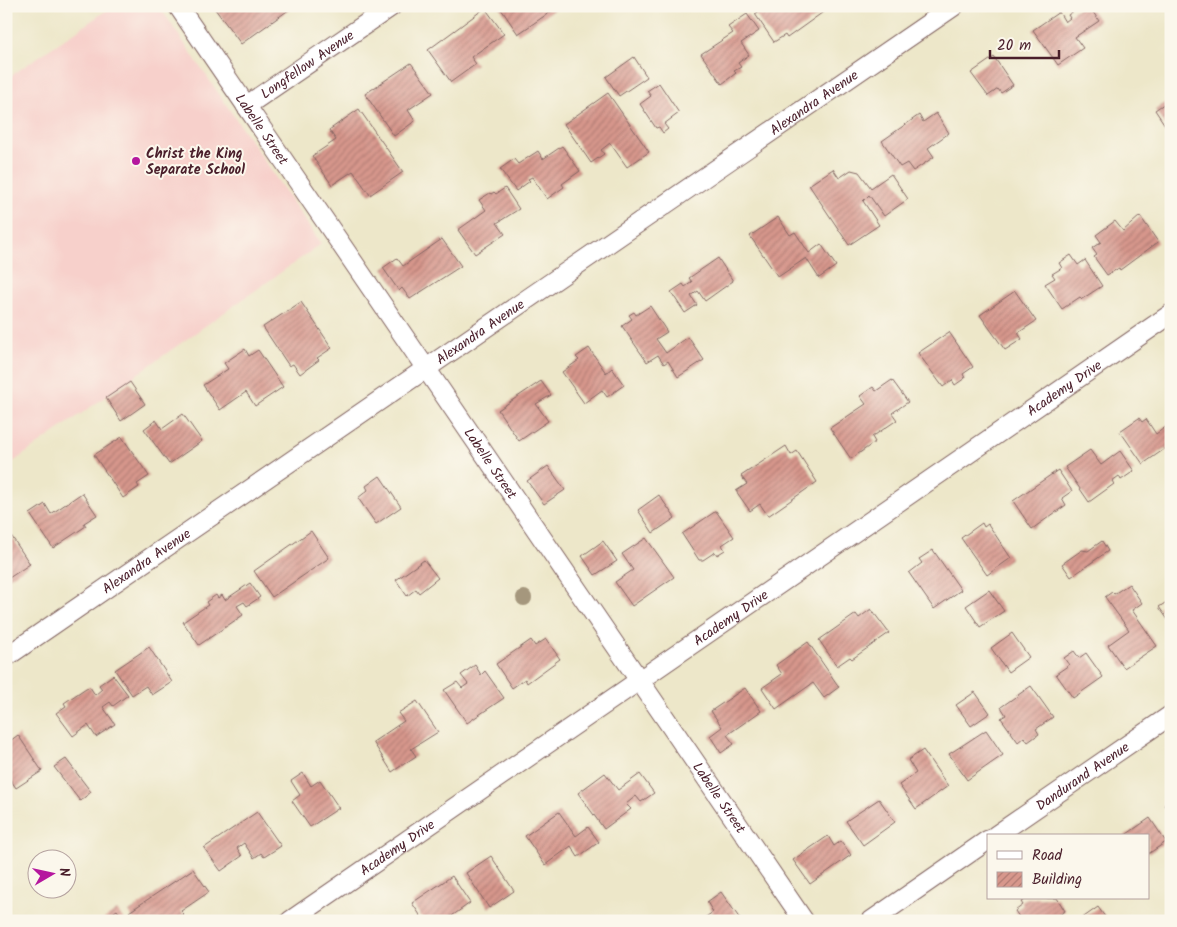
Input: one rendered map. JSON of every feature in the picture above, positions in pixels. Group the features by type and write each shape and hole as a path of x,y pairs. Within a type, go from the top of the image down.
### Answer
{"street":[{"name":"Labelle Street","path":"178,6 804,921"},
{"name":"Longfellow Avenue","path":"246,106 392,6"},
{"name":"Alexandra Avenue","path":"6,657 954,6"},
{"name":"Academy Drive","path":"290,921 1171,314"},
{"name":"Dandurand Avenue","path":"998,834 1171,715"},
{"path":"871,921 987,841"}],"shaded area":[{"name":"Christ the King Separate School","path":"113,6 159,6 321,244 6,467 6,79"}],"building":[{"path":"219,6 289,6 290,9 241,44 215,9"},
{"path":"499,6 559,6 518,34"},
{"path":"767,6 823,6 826,10 787,38 785,35 774,42 755,14"},
{"path":"1081,6 1089,6 1099,21 1075,37 1083,48 1058,65 1033,30 1059,12 1065,22 1070,18 1068,15"},
{"path":"485,8 504,34 471,57 476,64 451,82 428,50"},
{"path":"747,14 759,31 741,43 749,55 738,63 741,67 734,71 736,73 722,84 701,54 733,33 728,27"},
{"path":"634,57 647,77 619,96 606,77"},
{"path":"994,57 1013,85 1001,93 998,89 988,96 971,73"},
{"path":"411,63 433,93 408,110 415,121 394,136 365,94"},
{"path":"659,83 679,113 664,124 668,129 663,133 659,127 656,128 640,104 651,96 647,91"},
{"path":"608,93 649,152 627,167 610,143 601,150 604,154 591,163 564,124"},
{"path":"1171,99 1171,134 1155,110"},
{"path":"359,109 403,172 370,195 353,171 332,185 312,156 336,140 329,130"},
{"path":"936,113 949,133 928,148 934,157 913,171 907,163 900,167 882,141 919,115 923,122"},
{"path":"562,146 580,171 562,184 564,187 547,199 532,177 528,179 530,181 516,191 500,169 514,159 518,164 538,151 543,159"},
{"path":"833,169 839,178 851,170 859,172 871,188 891,174 908,199 884,216 869,195 863,201 879,225 849,245 809,185"},
{"path":"505,188 519,209 497,223 505,234 475,254 458,230 486,210 479,200 490,193 494,192 496,194"},
{"path":"1140,216 1158,242 1120,270 1119,268 1107,275 1094,257 1097,255 1092,248 1101,242 1096,235 1115,221 1123,231"},
{"path":"778,217 790,235 795,232 809,253 821,244 836,266 819,278 806,258 778,277 750,236"},
{"path":"442,239 461,266 410,299 402,288 399,291 383,268 397,258 403,266"},
{"path":"1071,255 1078,265 1085,260 1102,286 1062,309 1045,284 1055,278 1052,274 1062,268 1059,263"},
{"path":"718,258 733,281 705,301 698,291 691,296 697,305 685,313 671,292 683,284 685,287 692,282 689,278"},
{"path":"1015,291 1036,321 1018,333 1022,339 1005,350 980,315"},
{"path":"301,302 332,348 317,358 319,360 300,374 293,364 289,366 263,327"},
{"path":"650,306 667,332 656,339 666,353 688,337 704,360 678,377 668,361 664,364 658,355 647,362 622,326 632,319 629,315 634,312 636,315"},
{"path":"949,332 973,367 963,374 965,378 955,385 952,380 943,387 918,353"},
{"path":"589,348 606,373 612,368 624,385 607,397 602,390 584,403 562,372 579,360 576,357"},
{"path":"245,349 249,356 258,350 283,387 255,406 246,392 220,410 203,385 228,369 224,363"},
{"path":"892,380 908,402 892,413 897,420 872,437 875,442 851,459 830,428 866,404 860,396 873,387 876,391"},
{"path":"541,381 551,395 536,404 548,421 519,441 498,410"},
{"path":"130,382 145,404 121,421 106,398"},
{"path":"183,414 202,441 169,464 144,429 156,420 162,429"},
{"path":"1139,418 1142,422 1146,419 1156,434 1171,423 1171,450 1168,452 1166,448 1143,464 1120,431"},
{"path":"122,437 149,476 137,484 139,487 123,498 94,455"},
{"path":"786,446 791,455 797,451 817,482 768,516 760,504 750,511 736,491 747,484 741,476"},
{"path":"1090,450 1101,465 1120,451 1134,471 1121,480 1119,476 1112,481 1114,484 1089,502 1065,467"},
{"path":"548,466 565,490 544,504 527,481"},
{"path":"1058,470 1072,491 1062,498 1066,505 1032,529 1013,501"},
{"path":"380,476 401,507 376,524 358,498 368,490 366,486"},
{"path":"82,493 97,515 84,523 86,526 53,548 30,514 45,504 51,514"},
{"path":"659,495 675,518 653,533 638,510"},
{"path":"716,511 734,537 722,545 725,550 717,555 715,552 703,560 699,560 682,534"},
{"path":"982,523 984,527 988,524 1011,558 987,575 961,538"},
{"path":"6,528 30,564 6,580"},
{"path":"311,531 329,558 272,597 254,571"},
{"path":"646,538 674,577 632,606 615,582 633,570 622,554"},
{"path":"603,541 617,561 595,575 582,556"},
{"path":"1102,541 1108,551 1071,577 1062,564 1082,550 1088,551"},
{"path":"933,550 961,590 934,609 909,573 922,563 919,559"},
{"path":"424,560 438,578 419,593 416,589 407,596 396,580"},
{"path":"250,583 260,597 247,606 244,602 237,606 243,615 199,645 183,622 208,605 206,602 216,595 218,598 222,595 225,600"},
{"path":"1129,584 1142,603 1132,610 1157,646 1124,668 1108,645 1129,630 1105,597 1112,592 1114,594"},
{"path":"989,590 1004,611 980,627 966,606"},
{"path":"1171,599 1171,624 1159,607"},
{"path":"871,609 889,633 852,659 850,657 837,666 819,640 856,614 859,618"},
{"path":"1012,633 1029,657 1008,672 991,648"},
{"path":"546,639 560,659 527,683 525,679 512,688 496,664 531,640 535,646"},
{"path":"808,642 839,687 824,698 813,683 776,709 762,688 782,674 776,665"},
{"path":"149,647 172,682 152,695 146,686 132,695 115,670"},
{"path":"1074,651 1079,658 1086,653 1103,677 1073,698 1056,674 1069,665 1064,658"},
{"path":"475,665 481,675 485,671 504,698 467,723 444,690 457,682 462,688 468,684 461,675"},
{"path":"113,675 128,695 113,706 110,702 103,707 115,724 96,737 88,725 73,736 56,713 66,706 64,703 86,688 90,687 95,695 102,689 99,685"},
{"path":"1031,686 1053,717 1036,729 1039,734 1028,742 1024,737 1018,742 1001,718 1006,715 1001,707"},
{"path":"745,688 761,711 727,735 734,744 721,753 710,736 722,727 711,711"},
{"path":"975,692 990,713 971,726 956,705"},
{"path":"417,701 438,732 411,749 416,756 392,772 373,742 404,721 398,713"},
{"path":"986,730 1003,755 967,780 949,754"},
{"path":"18,735 42,771 16,788 6,773 6,744"},
{"path":"923,750 948,786 916,809 899,785 916,773 908,760"},
{"path":"66,759 91,792 80,801 54,767"},
{"path":"303,773 311,786 320,780 339,808 310,827 292,801 300,795 291,781"},
{"path":"605,773 618,790 640,774 654,793 641,802 636,796 626,804 631,809 604,829 578,793"},
{"path":"879,799 895,822 863,845 846,821"},
{"path":"1171,800 1171,814 1164,805"},
{"path":"257,812 281,846 264,857 261,853 254,858 244,843 237,848 242,856 221,871 204,848"},
{"path":"559,812 576,836 588,827 599,842 578,857 571,846 545,865 525,836"},
{"path":"1150,818 1166,842 1150,853 1150,834 1127,834"},
{"path":"828,836 834,846 841,841 851,855 810,884 793,860"},
{"path":"491,856 514,891 489,908 466,873"},
{"path":"193,869 209,892 181,911 184,914 174,921 134,921 129,912"},
{"path":"452,876 470,903 449,918 452,921 424,921 412,903"},
{"path":"721,892 740,919 737,921 700,921 713,912 707,902"},
{"path":"1024,900 1058,900 1065,911 1051,921 1022,921 1015,911 1023,905 1021,902"},
{"path":"1098,907 1108,921 1082,921 1081,919"},
{"path":"117,910 125,921 101,921"}],"place":[{"name":"Christ the King Separate School","path":"136,161"}]}
